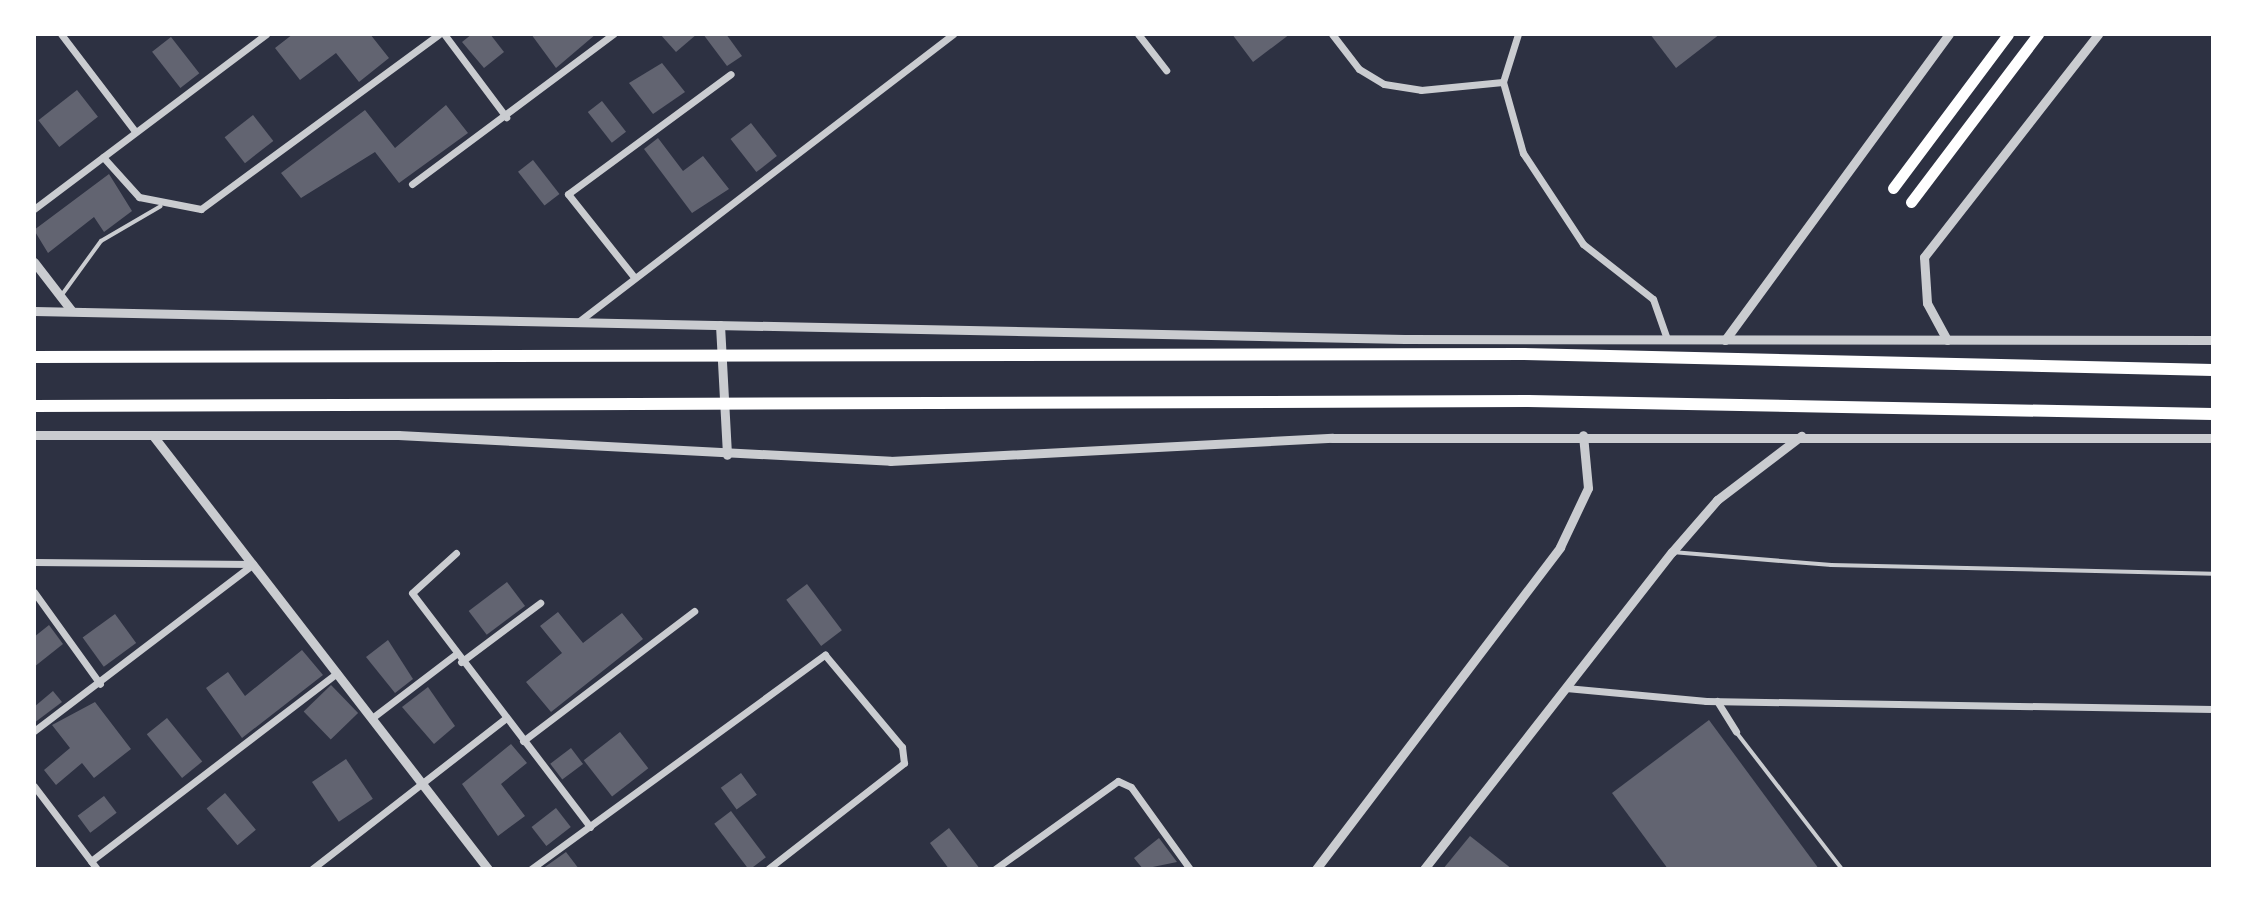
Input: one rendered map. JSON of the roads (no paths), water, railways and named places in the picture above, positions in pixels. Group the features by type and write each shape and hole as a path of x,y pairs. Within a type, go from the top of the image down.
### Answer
{"highway":[{"path":"34,357 1524,354 2213,370"},
{"path":"34,406 1528,401 2213,414"}],"main road":[{"path":"1893,188 2008,34"},
{"path":"1911,202 2038,34"}],"street":[{"path":"34,209 266,34"},
{"path":"103,157 133,192 161,206 211,205 442,34 506,117"},
{"path":"412,184 506,117 613,34"},
{"path":"578,322 943,37 953,34"},
{"path":"1138,34 1166,70"},
{"path":"1332,34 1359,69 1384,84 1421,90 1503,82"},
{"path":"1518,34 1503,82 1516,138 1567,225 1607,268 1653,299 1667,339"},
{"path":"1725,340 1949,34"},
{"path":"1947,340 1927,303 1924,257 2098,34"},
{"path":"66,36 135,131"},
{"path":"634,277 568,194 731,74"},
{"path":"34,262 71,310"},
{"path":"34,311 1725,340 2213,340"},
{"path":"720,325 727,455"},
{"path":"34,435 398,435 727,455 890,461 1332,438 1583,435 2213,438"},
{"path":"1316,869 1560,547 1588,488 1583,435"},
{"path":"1424,869 1672,552 1717,500 1801,436"},
{"path":"154,437 422,783 483,867"},
{"path":"456,553 412,591 458,658 590,827"},
{"path":"34,562 253,564"},
{"path":"34,731 100,684 253,564"},
{"path":"34,592 100,684"},
{"path":"372,718 540,603"},
{"path":"523,741 694,611"},
{"path":"531,869 825,655 902,747 904,763 768,869"},
{"path":"91,861 337,673"},
{"path":"1566,688 1717,701 2213,709"},
{"path":"1717,701 1736,732"},
{"path":"312,869 505,719"},
{"path":"995,869 1118,781 1131,787 1190,869"},
{"path":"34,786 97,869"}],"lane":[{"path":"61,297 101,241 161,206"},
{"path":"1672,552 1844,565 2213,574"},
{"path":"1736,732 1842,869"}]}
